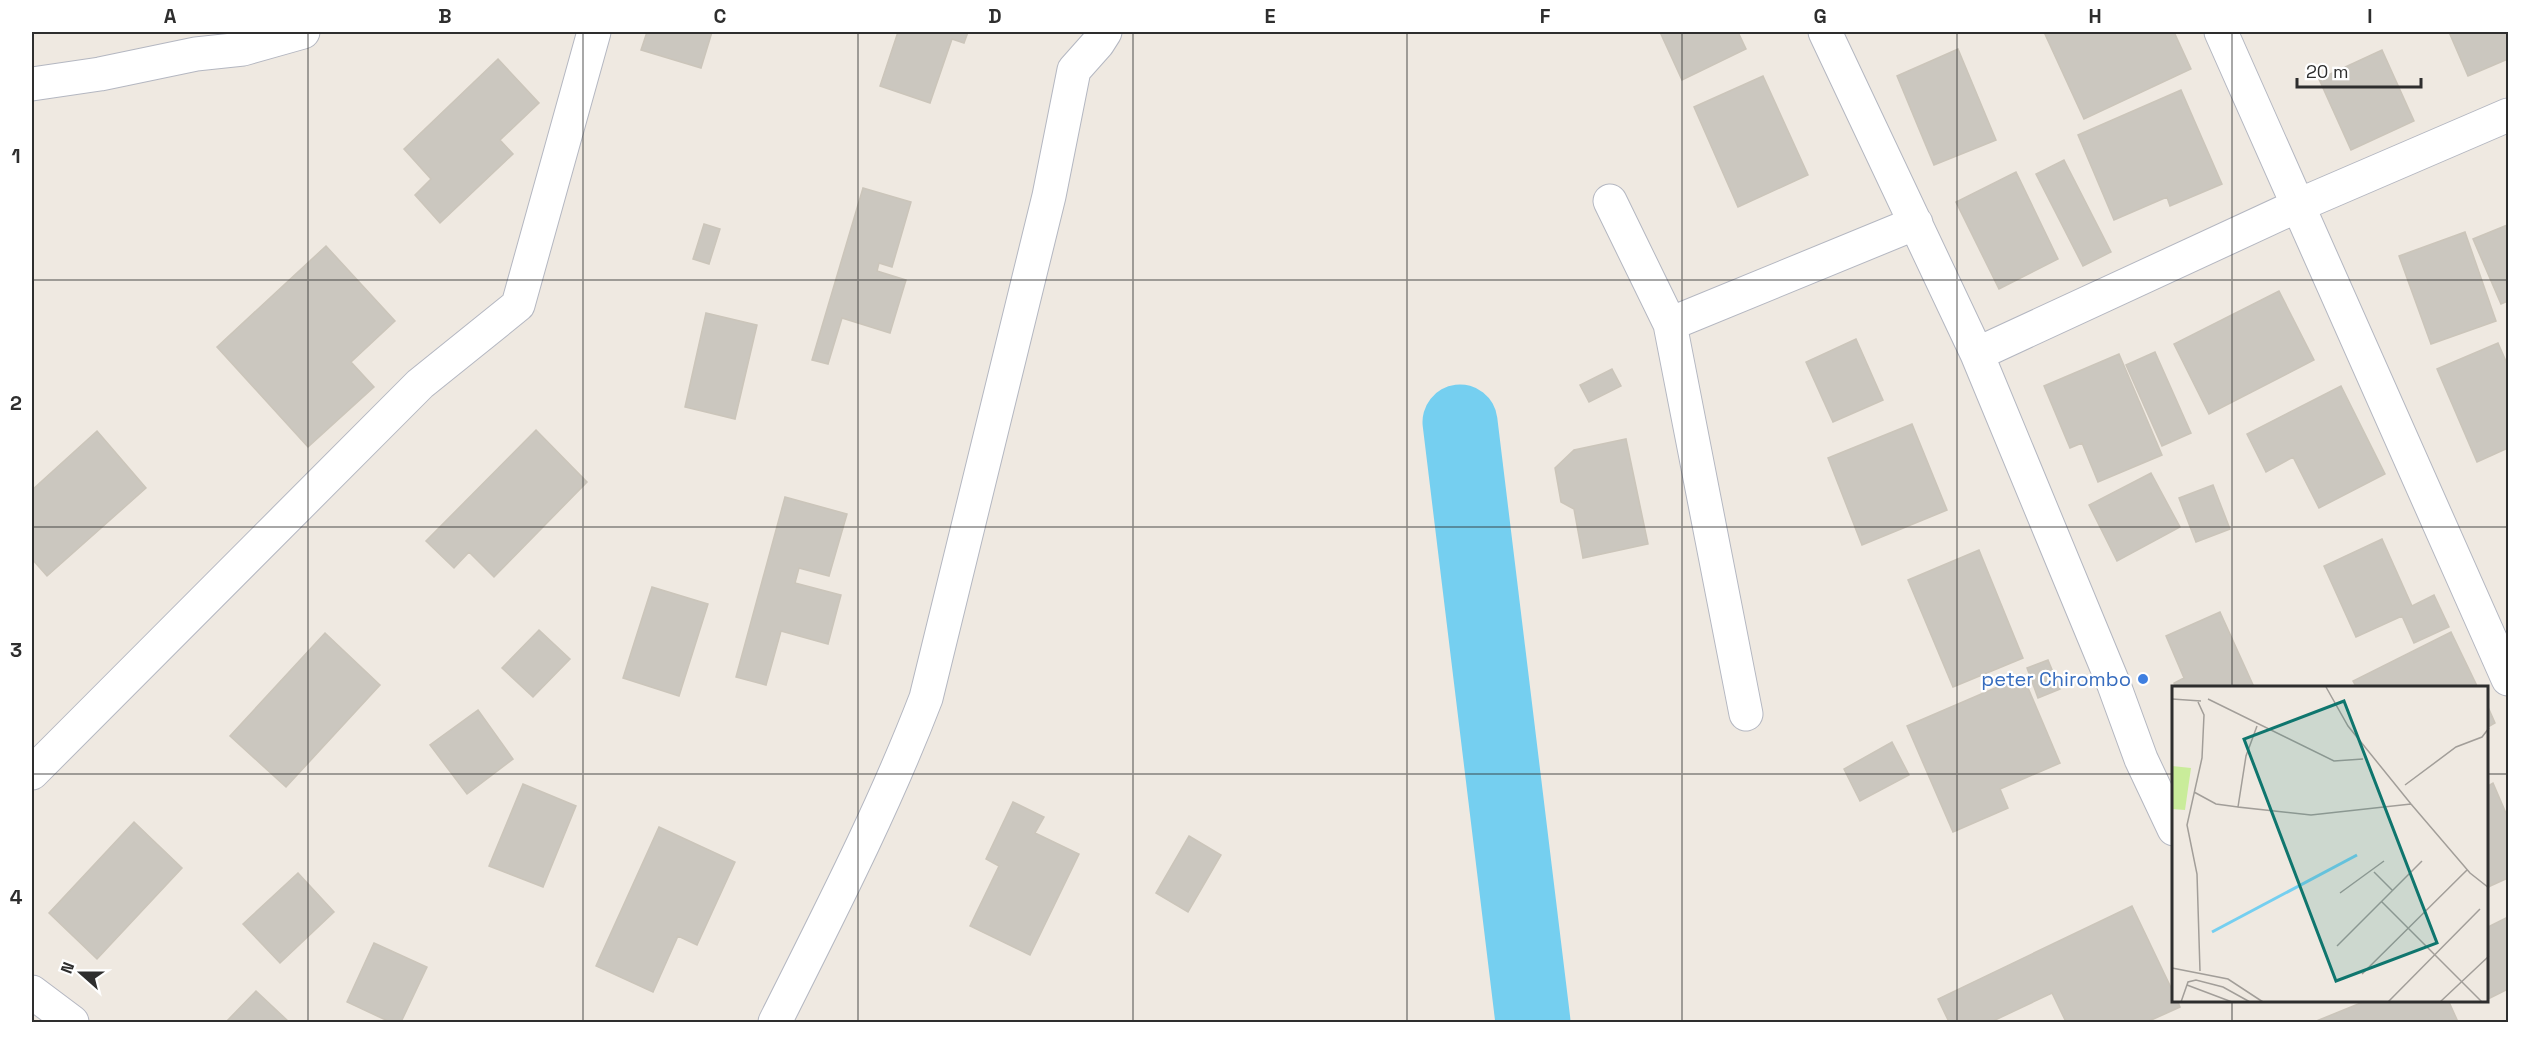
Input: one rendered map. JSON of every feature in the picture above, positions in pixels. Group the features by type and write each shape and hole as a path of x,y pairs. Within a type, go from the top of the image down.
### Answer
{"street":[{"path":"32,84 100,74 196,54 243,49 303,32"},
{"path":"32,773 420,384 518,305 594,32"},
{"path":"775,1023 835,903 904,756 926,698 1049,196 1074,70 1105,32"},
{"path":"1825,32 1977,354 2114,686 2141,759 2172,826"},
{"path":"2221,32 2508,679"},
{"path":"1977,354 2299,205 2508,115"},
{"path":"1610,201 1670,324 1746,714"},
{"path":"1670,324 1916,223"},
{"path":"32,992 72,1023"}],"building":[{"path":"647,32 712,32 701,68 641,50"},
{"path":"898,32 968,32 964,43 952,39 930,103 880,86"},
{"path":"1660,32 1738,32 1746,49 1682,80"},
{"path":"2044,32 2174,32 2191,69 2084,119"},
{"path":"2449,32 2508,32 2508,59 2468,76"},
{"path":"1958,49 1996,140 1934,165 1897,76"},
{"path":"2382,50 2414,121 2351,150 2319,79"},
{"path":"498,59 539,103 500,140 513,154 440,223 415,195 431,179 404,149"},
{"path":"1763,76 1808,175 1738,207 1694,107"},
{"path":"2181,90 2222,184 2170,206 2167,197 2114,220 2078,135"},
{"path":"2064,160 2111,252 2083,266 2036,174"},
{"path":"2016,172 2058,259 1999,289 1956,202"},
{"path":"863,188 911,202 892,267 879,263 877,271 906,280 890,333 842,318 828,364 812,360"},
{"path":"704,224 720,229 709,264 693,259"},
{"path":"2507,225 2508,301 2501,304 2473,239"},
{"path":"2465,232 2496,321 2431,344 2399,256"},
{"path":"326,246 395,321 351,362 374,387 308,447 217,347"},
{"path":"2279,291 2314,360 2209,414 2174,344"},
{"path":"706,313 757,325 735,419 685,407"},
{"path":"1856,339 1883,400 1833,422 1806,362"},
{"path":"2498,343 2508,366 2508,448 2477,462 2437,369"},
{"path":"2155,352 2191,433 2162,446 2126,365"},
{"path":"2119,354 2162,455 2098,482 2082,443 2070,448 2044,386"},
{"path":"1612,369 1621,386 1589,402 1580,385"},
{"path":"2341,386 2385,474 2319,508 2293,457 2266,472 2247,434"},
{"path":"1912,424 1947,510 1862,545 1828,458"},
{"path":"536,430 587,482 494,577 469,552 454,568 426,541"},
{"path":"97,431 146,488 47,576 32,559 32,490"},
{"path":"1626,439 1648,544 1583,558 1574,509 1561,502 1555,468 1574,450"},
{"path":"2151,473 2180,527 2117,561 2089,505"},
{"path":"2213,485 2230,529 2196,542 2179,498"},
{"path":"785,497 847,514 829,576 799,568 795,583 841,595 828,644 781,631 766,685 736,677"},
{"path":"2382,539 2412,606 2434,595 2449,627 2414,643 2402,616 2356,637 2324,566"},
{"path":"1979,550 2023,658 1953,687 1908,580"},
{"path":"652,587 708,604 679,696 623,678"},
{"path":"2220,612 2254,686 2175,686 2174,683 2184,678 2166,636"},
{"path":"539,630 570,659 533,697 502,668"},
{"path":"2451,632 2477,686 2356,686 2353,681"},
{"path":"325,633 380,685 286,787 230,736"},
{"path":"2048,660 2060,689 2038,698 2027,668"},
{"path":"2023,676 2060,763 2000,789 2008,808 1953,832 1907,726"},
{"path":"2489,709 2495,723 2489,726"},
{"path":"478,710 513,759 467,794 430,745"},
{"path":"1892,742 1909,775 1860,801 1844,769"},
{"path":"2493,783 2508,818 2508,878 2489,887 2489,785"},
{"path":"523,784 576,806 543,887 489,866"},
{"path":"1013,802 1044,817 1035,833 1079,854 1030,955 970,926 999,866 986,859"},
{"path":"134,822 182,868 97,959 49,913"},
{"path":"659,827 735,862 697,945 678,936 653,992 596,966"},
{"path":"1189,836 1221,855 1188,912 1156,893"},
{"path":"298,873 334,912 280,963 243,924"},
{"path":"2132,906 2172,990 2172,1003 2178,1003 2180,1007 2147,1022 2066,1022 2052,993 1991,1022 1949,1022 1938,999"},
{"path":"2508,917 2508,989 2489,998 2489,926"},
{"path":"374,943 427,967 401,1022 390,1022 347,1002"},
{"path":"256,991 289,1022 226,1022"},
{"path":"2361,1003 2449,1003 2458,1022 2314,1022"}],"waterway":[{"path":"1460,422 1533,1022"}],"place":[{"name":"peter Chirombo","path":"2143,679"}]}
